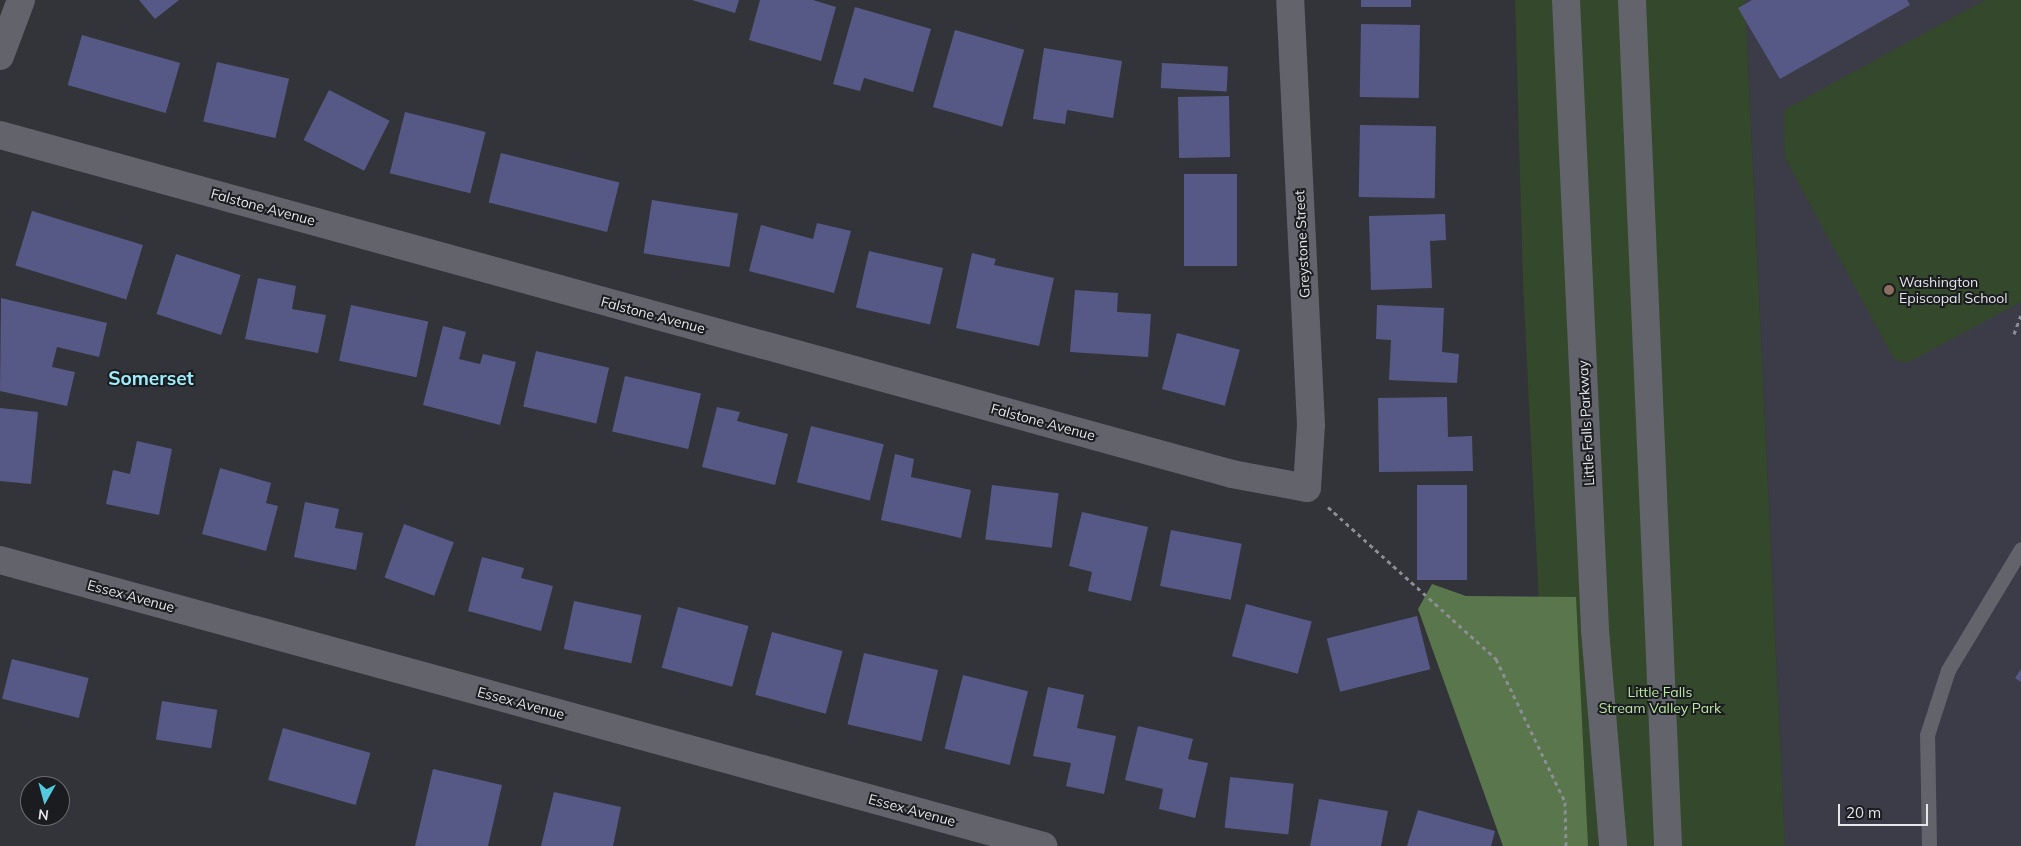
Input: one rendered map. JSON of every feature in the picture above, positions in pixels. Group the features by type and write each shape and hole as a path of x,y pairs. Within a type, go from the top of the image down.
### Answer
{"street":[{"path":"0,56 21,0"},
{"name":"Greystone Street","path":"1290,0 1311,425 1308,488"},
{"name":"Little Falls Parkway","path":"1566,0 1595,630 1613,846"},
{"path":"1632,0 1668,846"},
{"name":"Falstone Avenue","path":"0,135 1232,474 1308,488"},
{"name":"Essex Avenue","path":"0,560 1043,846"}],"lane":[{"path":"1929,846 1927,735 1948,670 2021,549"}],"path":[{"path":"2014,334 2021,316"},
{"path":"1308,488 1496,659 1564,802 1566,846"}],"shaded area":[{"name":"Washington Episcopal School","path":"1745,0 2021,0 2021,846 1785,846"}],"green space":[{"name":"Little Falls Stream Valley Park","path":"1515,0 1745,0 1785,846 1551,846 1523,282"},
{"path":"1985,0 2021,0 2021,302 1907,363 1894,359 1785,158 1784,110"},
{"path":"1432,584 1466,596 1576,597 1588,846 1503,846 1418,609"}],"building":[{"path":"139,0 179,0 155,19"},
{"path":"692,0 739,0 735,13"},
{"path":"760,0 813,0 836,7 821,61 749,40"},
{"path":"1361,0 1411,0 1411,7 1361,7"},
{"path":"1752,0 1907,0 1910,5 1780,79 1738,8"},
{"path":"855,7 931,29 913,92 864,78 860,91 833,84"},
{"path":"1361,24 1420,25 1419,98 1360,97"},
{"path":"955,30 1024,50 1002,127 933,107"},
{"path":"82,35 180,63 166,113 68,85"},
{"path":"1044,48 1122,61 1113,118 1067,110 1065,124 1033,119"},
{"path":"217,62 289,79 275,138 203,121"},
{"path":"1162,63 1228,66 1227,91 1161,88"},
{"path":"329,90 390,121 364,171 304,140"},
{"path":"1229,96 1230,157 1179,158 1178,97"},
{"path":"405,112 486,132 470,193 390,173"},
{"path":"1360,125 1436,126 1435,198 1359,197"},
{"path":"501,153 619,183 607,232 489,202"},
{"path":"1184,174 1237,174 1237,266 1184,266"},
{"path":"652,200 738,214 729,267 644,253"},
{"path":"32,211 143,245 126,299 15,266"},
{"path":"1445,214 1446,240 1430,241 1432,288 1371,290 1369,216"},
{"path":"817,223 851,231 834,293 749,271 761,225 813,239"},
{"path":"869,251 943,268 930,325 856,308"},
{"path":"972,253 996,259 994,265 1054,278 1039,346 956,328"},
{"path":"176,254 241,275 221,335 157,314"},
{"path":"258,278 296,286 292,309 326,315 318,353 245,339"},
{"path":"1075,290 1118,293 1117,312 1151,314 1148,357 1070,352"},
{"path":"1,298 107,323 99,357 57,347 52,367 75,372 67,406 0,391"},
{"path":"351,305 428,321 416,377 339,361"},
{"path":"1377,305 1444,308 1442,352 1459,354 1457,383 1389,380 1391,340 1376,339"},
{"path":"443,326 466,332 459,359 480,364 483,354 516,362 500,425 423,405"},
{"path":"1177,333 1240,350 1225,406 1162,389"},
{"path":"536,351 609,368 596,423 523,407"},
{"path":"625,376 701,394 688,449 612,432"},
{"path":"1447,397 1448,437 1472,436 1473,471 1379,472 1378,398"},
{"path":"717,407 740,412 737,421 788,434 775,485 702,467"},
{"path":"0,408 38,412 31,484 0,481"},
{"path":"811,426 884,444 870,500 797,482"},
{"path":"137,441 172,449 159,515 106,504 113,470 130,474"},
{"path":"895,454 914,459 911,477 971,490 961,538 881,520"},
{"path":"220,468 271,483 266,503 278,506 266,551 202,534"},
{"path":"992,485 1059,493 1052,548 985,540"},
{"path":"1417,485 1467,485 1467,580 1417,580"},
{"path":"305,502 339,509 335,528 363,533 356,570 294,557"},
{"path":"1082,512 1148,527 1131,601 1088,591 1092,572 1069,566"},
{"path":"404,524 454,542 434,596 385,578"},
{"path":"1171,530 1242,544 1231,600 1160,586"},
{"path":"482,557 524,568 521,578 553,586 541,631 468,611"},
{"path":"574,601 641,615 631,663 564,649"},
{"path":"1246,604 1312,622 1298,674 1232,656"},
{"path":"678,607 749,626 732,687 662,668"},
{"path":"1417,616 1430,669 1340,692 1327,638"},
{"path":"772,632 843,651 826,714 755,695"},
{"path":"864,653 938,670 922,741 848,724"},
{"path":"12,659 89,678 79,718 2,699"},
{"path":"2021,669 2021,682 2015,678"},
{"path":"963,675 1028,691 1010,765 945,749"},
{"path":"1048,687 1084,695 1077,728 1116,736 1104,794 1066,786 1071,763 1033,756"},
{"path":"162,701 217,710 211,748 156,740"},
{"path":"1138,726 1193,739 1188,759 1208,763 1195,818 1159,809 1163,789 1125,780"},
{"path":"283,728 370,753 356,805 268,780"},
{"path":"433,769 502,785 488,846 415,846"},
{"path":"1230,777 1294,784 1288,834 1225,828"},
{"path":"554,792 621,807 613,846 541,846"},
{"path":"1319,799 1388,811 1381,846 1310,846"},
{"path":"1418,810 1495,831 1491,846 1407,846"}],"place":[{"name":"Washington Episcopal School","path":"1889,290"}],"district":[{"name":"Somerset","path":"151,379"}]}
